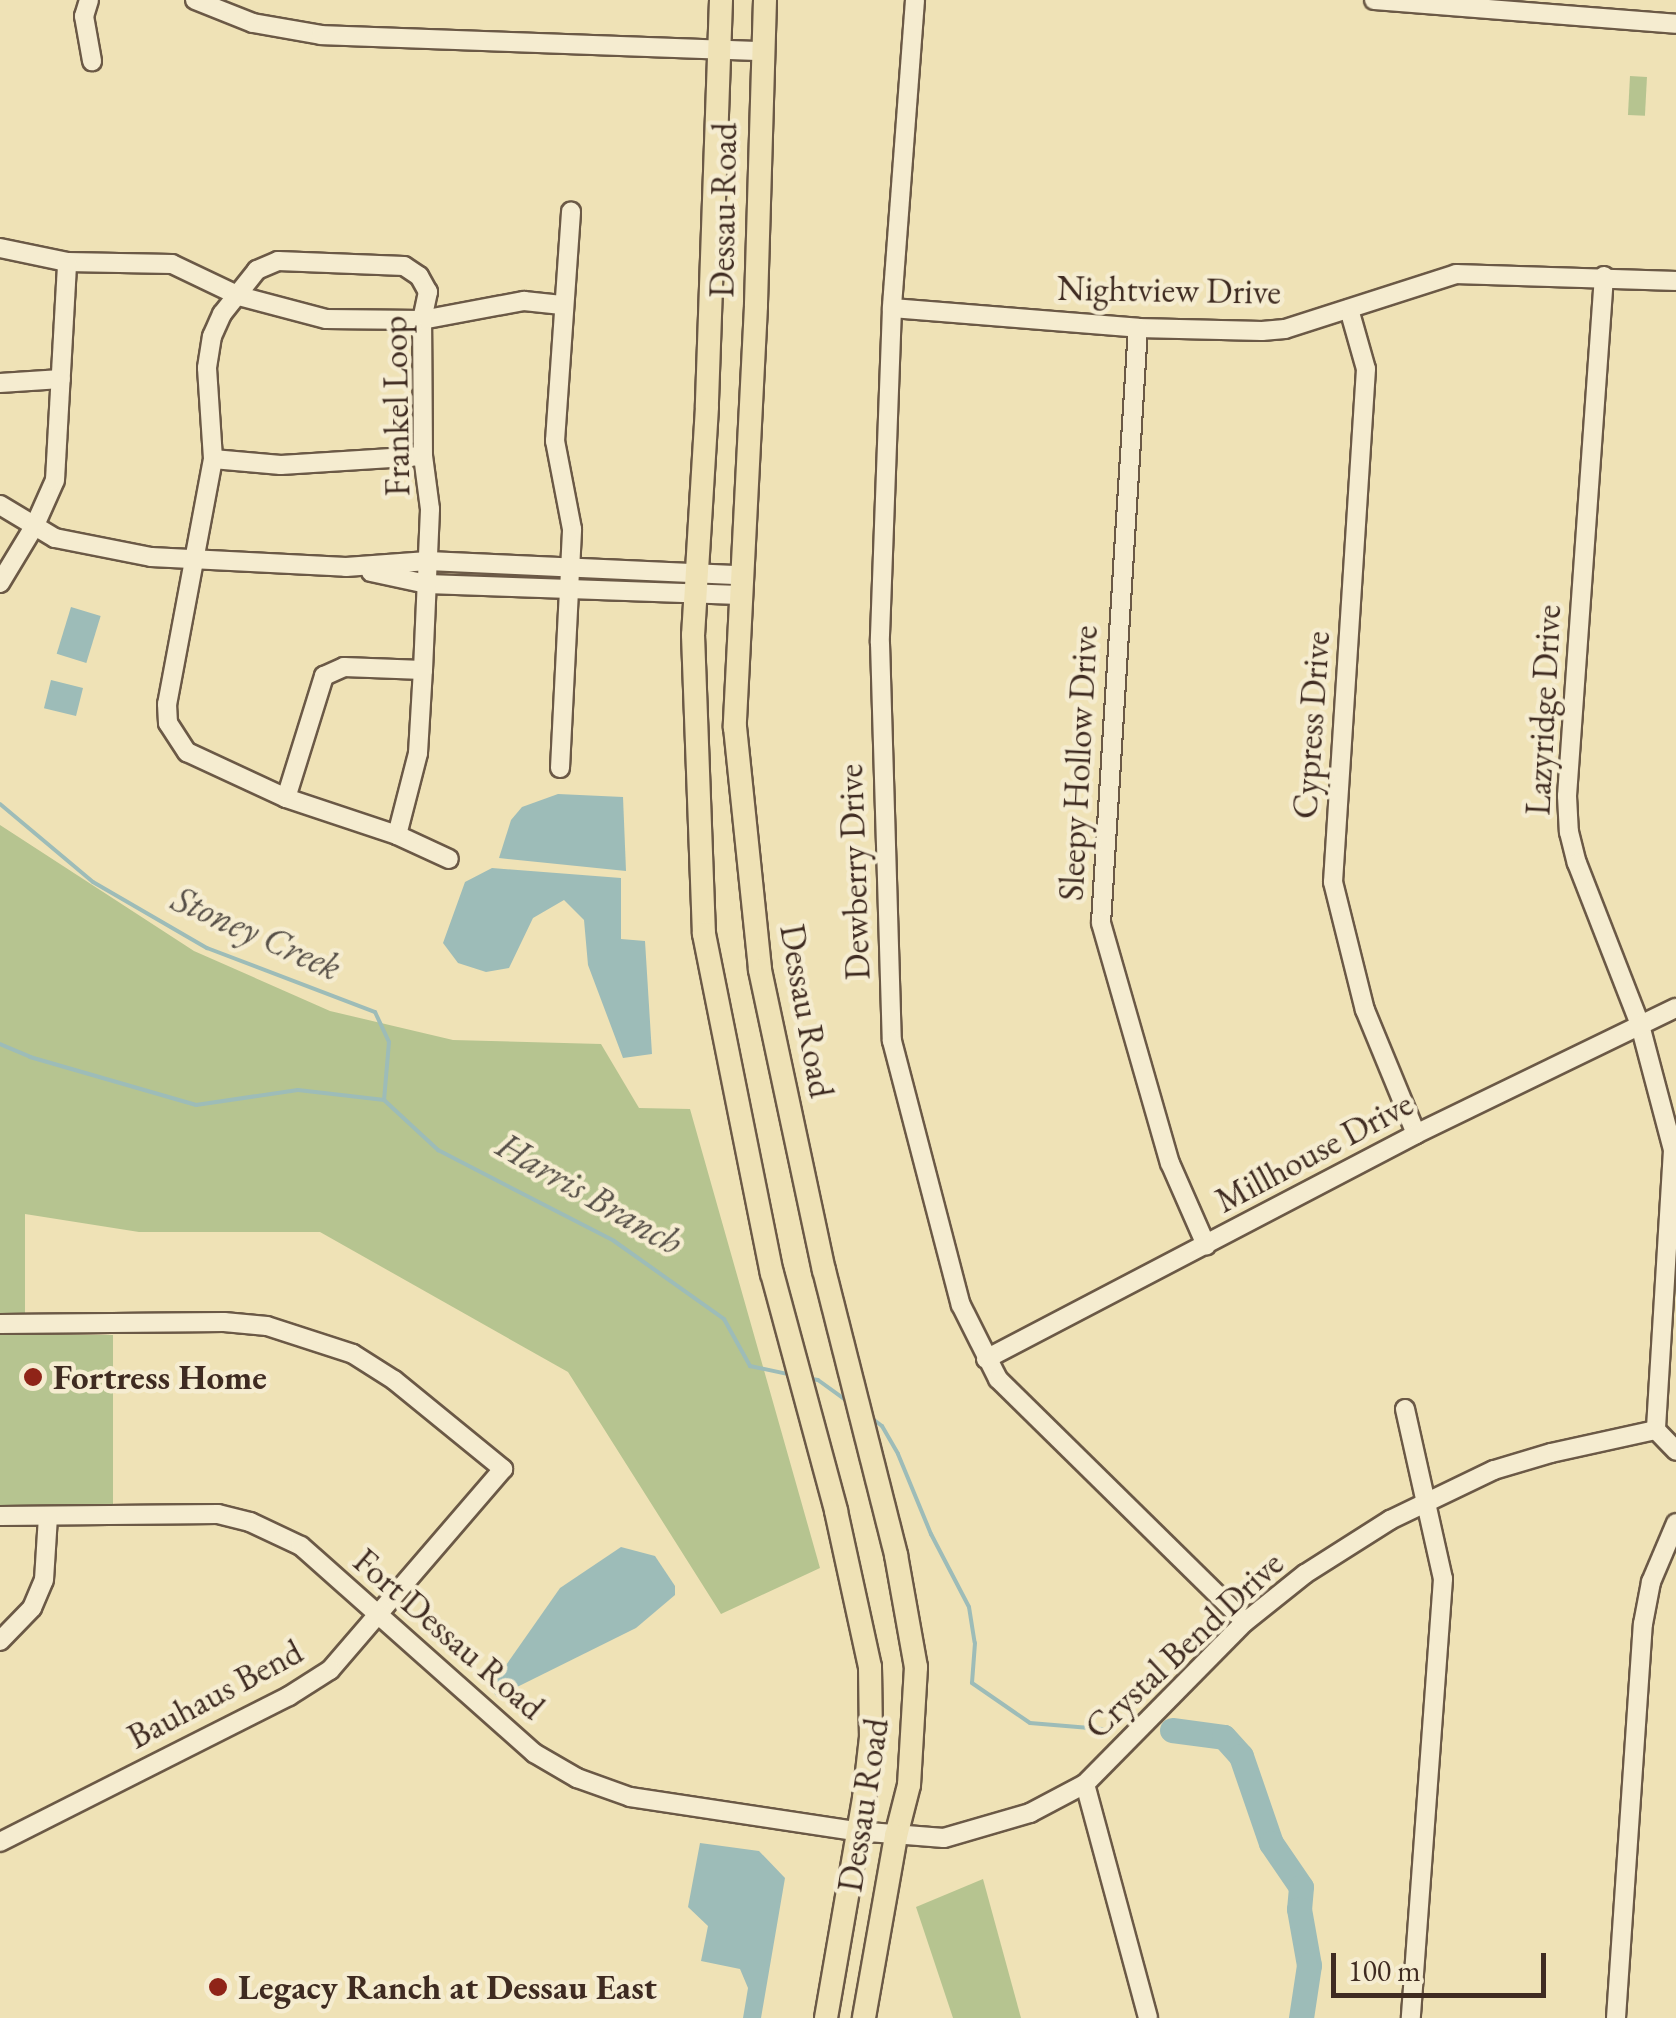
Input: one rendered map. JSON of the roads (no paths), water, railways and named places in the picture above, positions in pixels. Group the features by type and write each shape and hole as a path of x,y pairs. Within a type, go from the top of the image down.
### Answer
{"main road":[{"name":"Dessau Road","path":"722,0 693,636 704,934 772,1273 822,1460 870,1667 871,1737 826,2018"},
{"name":"Dessau Road","path":"764,0 756,306 735,728 760,970 824,1270 896,1555 916,1672 909,1785 896,1836 864,2018"}],"street":[{"path":"89,0 84,16 92,61"},
{"path":"194,0 253,23 321,35 762,52"},
{"name":"Dewberry Drive","path":"915,0 892,308 880,643 892,1041 940,1236 961,1305 986,1359 1017,1400 1245,1622"},
{"path":"1374,0 1676,24"},
{"path":"560,768 572,529 556,451 562,305 572,212"},
{"path":"0,248 67,262 172,264 239,296 326,319 422,320 524,302 562,305"},
{"name":"Frankel Loop","path":"397,835 418,753 423,670 430,509 423,456 422,320 428,292 419,276 404,266 278,261 257,270 222,314 212,336 207,368 212,460 166,704 168,723 187,752 286,798 397,835 449,859"},
{"path":"0,583 35,526 50,495 58,465 67,262"},
{"name":"Nightview Drive","path":"892,308 1138,328 1262,331 1350,309 1456,274 1676,281"},
{"name":"Lazyridge Drive","path":"1604,276 1568,814 1577,863 1640,1025 1673,1150 1656,1430"},
{"name":"Cypress Drive","path":"1350,309 1366,369 1333,882 1364,1010 1416,1134"},
{"name":"Sleepy Hollow Drive","path":"1138,328 1101,923 1170,1163 1206,1245"},
{"path":"0,382 61,379"},
{"path":"212,460 281,465 423,456"},
{"path":"0,505 55,538 151,557 346,567 428,561 570,567 740,585"},
{"path":"346,567 427,584 568,589 698,583"},
{"path":"286,798 324,676 344,668 423,670"},
{"name":"Millhouse Drive","path":"986,1359 1416,1134 1676,1008"},
{"name":"Bauhaus Bend","path":"0,1324 224,1322 267,1326 352,1354 394,1380 502,1468 330,1670 289,1696 0,1842"},
{"path":"1405,1409 1444,1579 1411,2018"},
{"path":"1656,1430 1676,1451"},
{"name":"Crystal Bend Drive","path":"896,1836 944,1838 1030,1813 1085,1784 1245,1622 1347,1544 1427,1502 1513,1464 1656,1430"},
{"name":"Fort Dessau Road","path":"0,1516 218,1514 250,1522 301,1546 534,1752 576,1778 630,1796 896,1836"},
{"path":"0,1641 32,1608 44,1580 48,1516"},
{"path":"1616,2018 1643,1624 1652,1582 1676,1523"},
{"path":"1085,1784 1148,2018"}],"water":[{"path":"71,607 101,616 86,663 57,654"},
{"path":"51,680 83,688 76,716 44,708"},
{"path":"558,794 623,797 626,871 499,858 511,820 522,807"},
{"path":"492,868 621,878 621,939 645,941 652,1054 623,1058 588,965 584,920 564,900 533,918 509,968 486,972 458,963 443,943 465,882"},
{"path":"621,1547 655,1556 675,1586 675,1595 636,1628 497,1697 490,1688 560,1588"},
{"path":"700,1843 759,1851 785,1878 761,2018 743,2018 748,1988 740,1969 701,1961 708,1926 688,1907"}],"waterway":[{"name":"Stoney Creek","path":"0,804 93,882 207,948 375,1012 389,1042 384,1100"},
{"name":"Harris Branch","path":"0,1044 30,1057 196,1105 298,1090 384,1100 438,1150 614,1241 724,1319 750,1366 788,1374"},
{"name":"Harris Branch","path":"807,1378 818,1380 846,1400"},
{"name":"Harris Branch","path":"870,1417 882,1426 898,1454 931,1534 969,1607 975,1643 972,1683 1030,1723 1102,1729"},
{"name":"Harris Branch","path":"1172,1730 1224,1737 1241,1756 1271,1843 1301,1887 1299,1909 1309,1965 1301,2018"}],"place":[{"name":"Fortress Home","path":"33,1377"},
{"name":"Legacy Ranch at Dessau East","path":"218,1987"}]}
